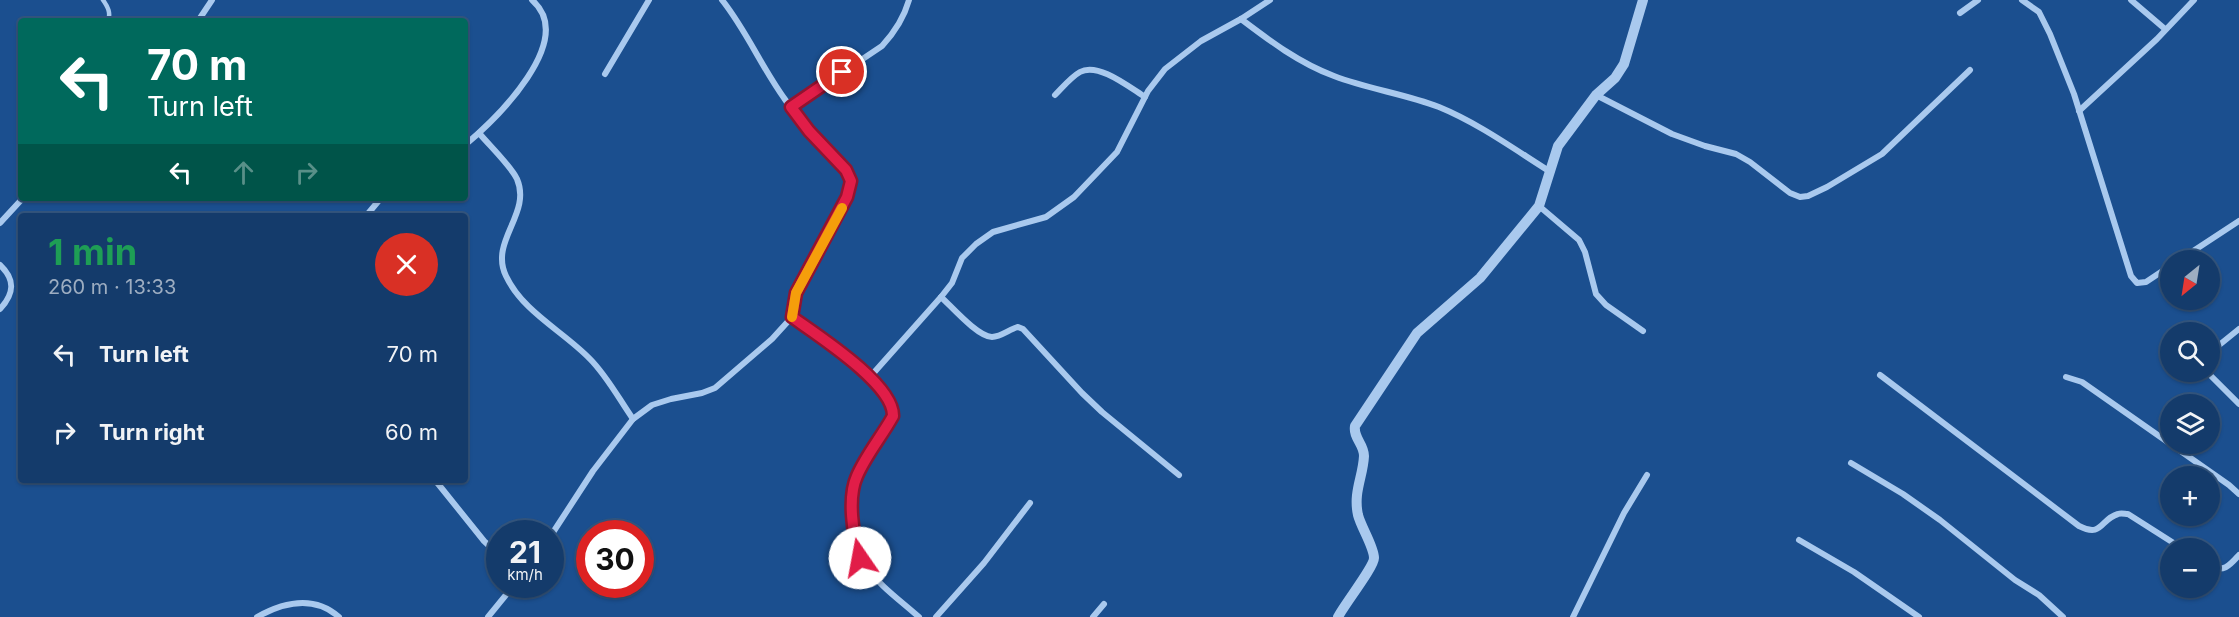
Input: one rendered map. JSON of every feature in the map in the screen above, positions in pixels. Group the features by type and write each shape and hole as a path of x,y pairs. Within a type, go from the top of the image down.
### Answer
{"street":[{"path":"200,18 212,0"},
{"path":"468,142 479,133 518,90 539,58 545,40 546,24 539,7 532,0"},
{"path":"605,74 650,0"},
{"path":"561,520 593,471 633,419 652,405 714,388 772,339 792,317 796,293 847,197 851,181 846,170 809,131 791,107 762,66 737,19 722,0"},
{"path":"791,107 882,46 901,21 909,0"},
{"path":"870,377 941,297 952,283 962,258 976,244 993,232 1046,217 1074,197 1118,152 1145,97 1165,69 1201,41 1270,0"},
{"path":"1338,617 1346,601 1371,566 1374,557 1358,515 1356,488 1364,455 1363,447 1354,432 1355,426 1417,333 1480,278 1539,206 1547,187 1549,171 1558,146 1596,95 1616,78 1624,64 1643,0"},
{"path":"1960,13 1978,0"},
{"path":"2022,0 2039,12 2050,33 2079,111 2131,276 2136,283 2146,282 2160,273"},
{"path":"2131,0 2165,29"},
{"path":"2079,111 2194,0"},
{"path":"1241,19 1302,62 1334,76 1441,108 1490,134 1549,171"},
{"path":"1055,94 1073,77 1089,68 1111,76 1145,97"},
{"path":"1596,95 1672,134 1736,154 1790,193 1800,197 1808,196 1827,187 1882,154 1970,70"},
{"path":"479,133 516,178 520,194 516,214 500,258 504,273 513,289 534,312 591,360 633,419"},
{"path":"0,223 21,201"},
{"path":"368,213 378,201"},
{"path":"1539,206 1580,240 1596,294 1606,305 1643,331"},
{"path":"2195,250 2239,221"},
{"path":"0,265 10,279 12,290 9,300 0,309"},
{"path":"941,297 978,331 990,337 1001,335 1018,327 1023,328 1102,412 1179,475"},
{"path":"792,317 870,377 889,399 893,408 893,416 856,477 852,494 855,540 860,558 872,576 919,617"},
{"path":"2220,344 2239,329"},
{"path":"1880,375 2079,526 2088,530 2096,530 2117,514 2128,514 2165,538"},
{"path":"2066,377 2082,382 2239,494"},
{"path":"2217,382 2239,404"},
{"path":"1851,463 1903,494 1940,520 2015,580 2039,595 2061,616"},
{"path":"1573,617 1624,513 1647,475"},
{"path":"437,483 486,543"},
{"path":"936,617 984,563 1030,503"},
{"path":"1799,540 1854,572 1919,617"},
{"path":"2220,570 2228,567 2239,555"},
{"path":"488,617 503,598"},
{"path":"257,617 282,606 305,603 320,604 339,617"},
{"path":"1094,617 1104,604"}],"lane":[{"path":"103,0 108,7 109,18"}],"slow traffic":[{"path":"792,317 796,293 842,208"}],"route":[{"path":"842,72 791,107 809,131 846,170 851,181 847,197 796,293 792,317 870,377 889,399 893,408 893,416 885,431 856,477 852,494 855,540 860,558"}]}
